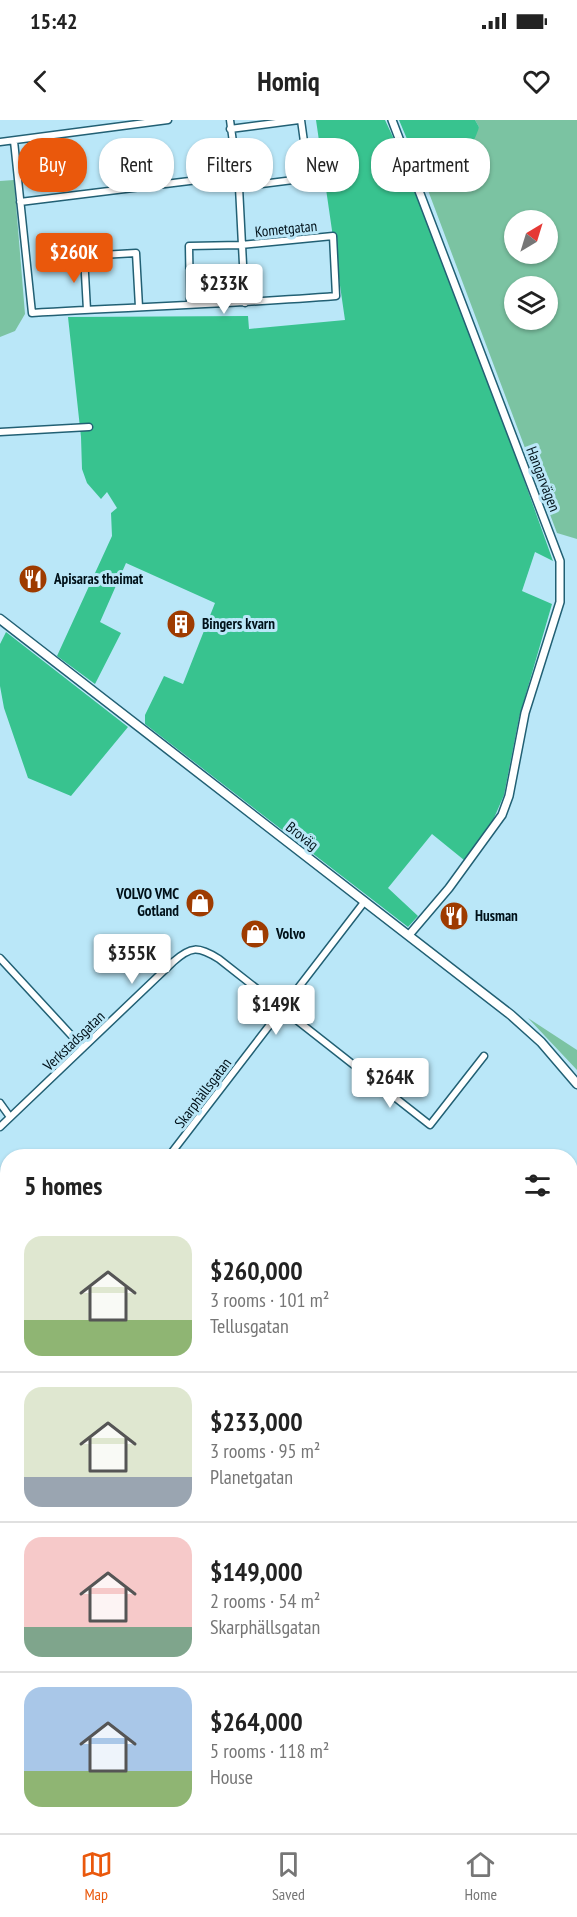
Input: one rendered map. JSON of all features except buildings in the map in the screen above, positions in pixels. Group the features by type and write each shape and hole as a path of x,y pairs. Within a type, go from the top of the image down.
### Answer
{"main road":[{"name":"Broväg","path":"0,620 410,935 525,1027 577,1084"}],"street":[{"path":"0,142 168,120"},
{"path":"230,120 232,138"},
{"path":"230,129 300,120 309,178 273,183"},
{"name":"Hangarvägen","path":"392,120 560,561 560,602 525,713 509,796 502,815 449,888 410,935"},
{"path":"14,141 32,313 245,303 239,192"},
{"path":"20,202 186,181"},
{"name":"Kometgatan","path":"190,304 189,246 241,245 333,236 336,296 245,303"},
{"path":"87,310 84,256 136,253 139,307"},
{"path":"0,432 89,427"},
{"name":"Skarphällsgatan","path":"174,1149 365,901"},
{"name":"Verkstadsgatan","path":"0,1127 188,950 206,951 219,959 282,1008"},
{"path":"0,958 83,1048"},
{"path":"282,1008 430,1125 484,1056"},
{"path":"0,1103 10,1117"}],"green space":[{"path":"316,120 385,120 393,138 371,138 371,192 415,192 553,561 535,552 522,591 552,604 519,718 504,795 491,825 464,860 432,834 388,888 418,916 408,927 145,724 145,715 164,676 183,684 215,603 126,563 100,622 121,633 95,684 57,656 112,536 111,513 117,508 107,492 101,499 87,483 82,469 81,437 68,317 248,316 249,329 345,320 326,192 359,192 359,138 319,138"},
{"path":"399,120 475,120 479,127 474,138 407,138"},
{"path":"475,120 577,120 577,539 557,533 429,192 490,192 490,138 471,138 479,127"},
{"path":"14,180 25,314 15,331 0,337 0,181"},
{"path":"6,632 128,727 71,796 28,778 4,708 0,686 0,644"},
{"path":"528,1018 577,1050 577,1070"}],"place":[{"name":"Apisaras thaimat","path":"33,579"},
{"name":"Bingers kvarn","path":"181,624"},
{"name":"VOLVO VMC Gotland","path":"200,903"},
{"name":"Husman","path":"454,916"},
{"name":"Volvo","path":"255,934"}]}
